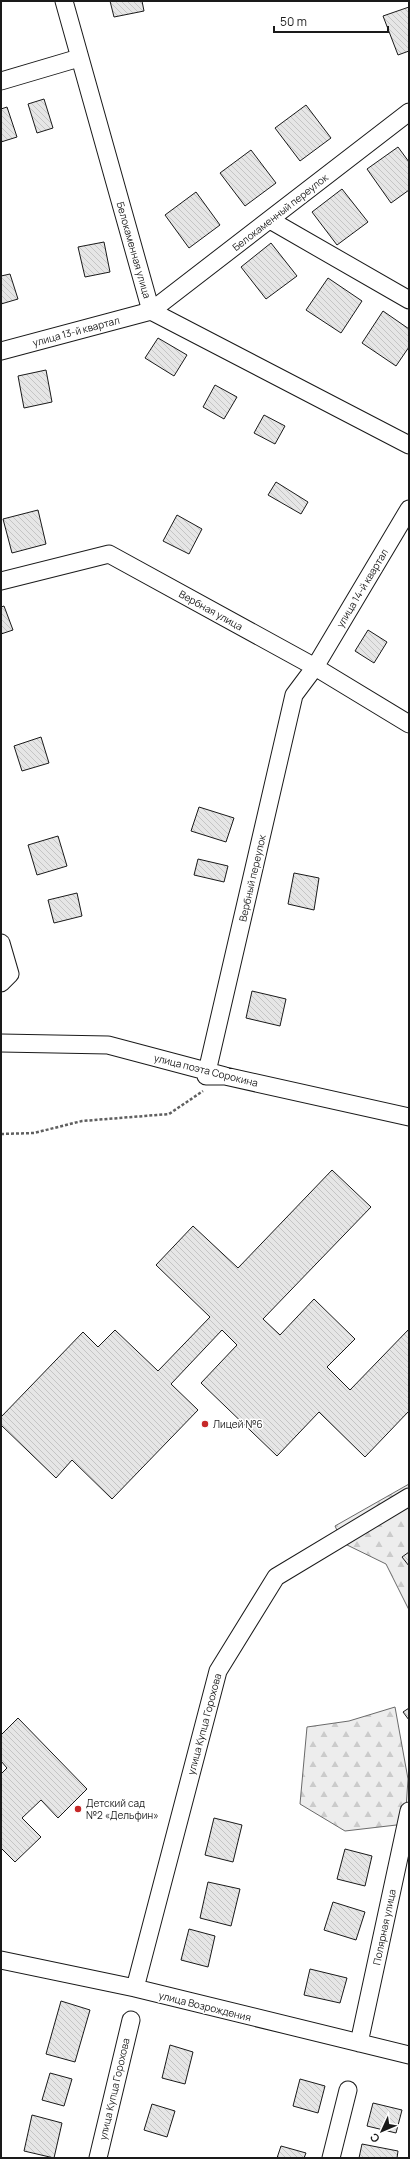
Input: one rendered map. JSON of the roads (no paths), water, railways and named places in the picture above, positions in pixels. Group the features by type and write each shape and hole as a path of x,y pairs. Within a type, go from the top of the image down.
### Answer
{"street":[{"name":"Белокаменная улица","path":"64,1 151,310 409,445"},
{"path":"1,81 79,58"},
{"name":"Белокаменный переулок","path":"151,310 409,112"},
{"path":"270,220 409,300"},
{"name":"улица 13-й квартал","path":"1,351 151,310"},
{"name":"улица 14-й квартал","path":"315,667 409,509"},
{"name":"Вербная улица","path":"1,581 108,554 315,667 409,724"},
{"name":"Вербный переулок","path":"225,1076 206,1076 294,695 315,667"},
{"path":"1,943 6,979"},
{"name":"улица поэта Сорокина","path":"1,1043 108,1045 225,1076 409,1117"},
{"name":"улица Купца Горохова","path":"135,1988 218,1671 276,1577 409,1497"},
{"name":"Полярная улица","path":"359,2043 409,1811"},
{"name":"улица Возрождения","path":"1,1960 135,1988 409,2055"},
{"name":"улица Купца Горохова","path":"98,2158 131,2020"},
{"path":"332,2158 348,2090"}],"place":[{"name":"Лицей №6","path":"205,1424"},
{"name":"Детский сад №2 «Дельфин»","path":"78,1809"}]}
